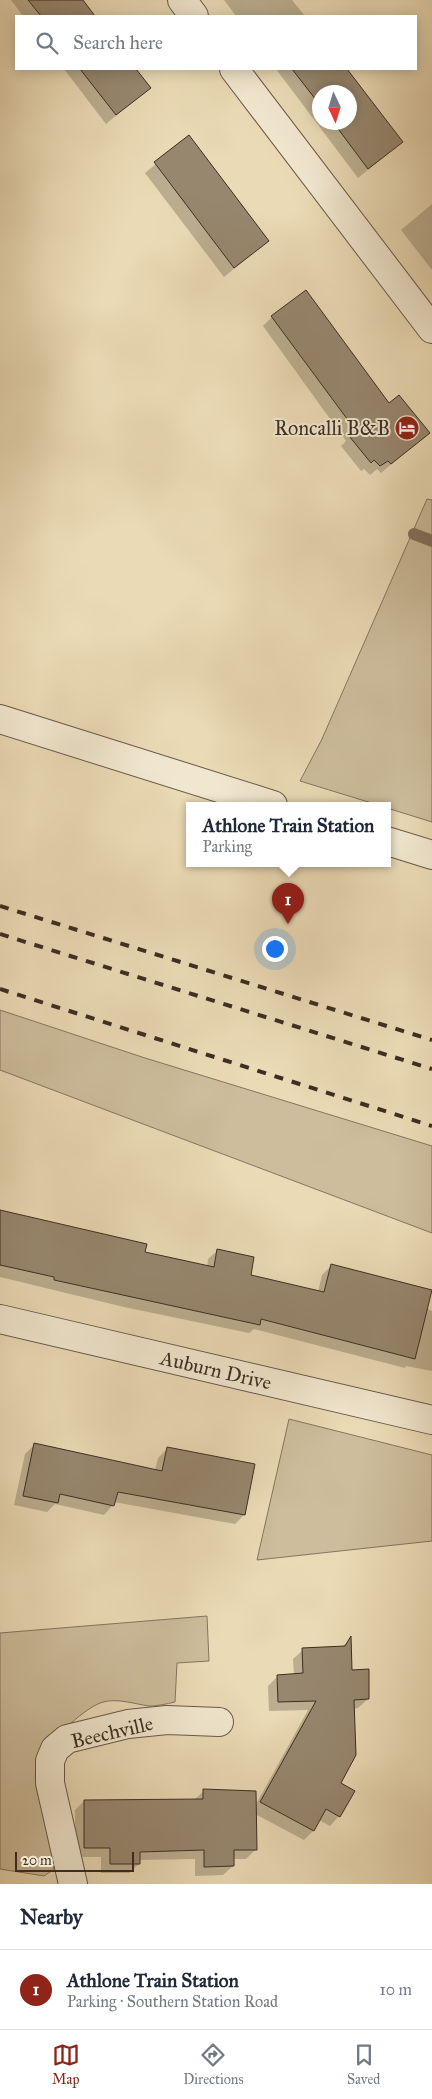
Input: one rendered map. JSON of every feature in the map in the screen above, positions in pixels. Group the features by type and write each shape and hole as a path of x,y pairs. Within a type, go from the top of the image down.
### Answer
{"street":[{"path":"182,0 193,15"},
{"path":"235,70 432,329"},
{"path":"0,718 264,802"},
{"path":"391,842 432,855"},
{"name":"Auburn Drive","path":"0,1319 432,1420"},
{"name":"Beechville","path":"73,1884 50,1784 50,1761 55,1749 67,1739 128,1724 167,1720 219,1722"}],"shaded area":[{"path":"427,499 432,500 432,822 391,809 391,802 368,802 300,781 322,739"},
{"path":"0,1010 145,1058 432,1146 432,1233 0,1070"},
{"path":"289,1419 432,1455 432,1541 257,1560"},
{"path":"207,1616 209,1661 177,1663 175,1702 149,1706 120,1701 103,1702 83,1713 50,1742 41,1755 36,1767 36,1780 54,1851 53,1870 44,1876 0,1869 0,1633"}],"building":[{"path":"28,0 83,0 94,15 40,15"},
{"path":"81,70 137,70 151,88 116,115"},
{"path":"293,70 348,70 403,142 368,169 339,130 357,130 357,85 312,85 312,95"},
{"path":"189,135 269,241 234,268 154,162"},
{"path":"306,290 389,403 399,395 430,433 391,464 388,461 380,466 374,460 371,463 349,436 356,431 271,316"},
{"path":"0,1210 147,1244 145,1252 214,1267 217,1249 254,1257 251,1275 324,1292 331,1264 432,1290 415,1359 261,1319 260,1325 54,1280 54,1277 0,1265"},
{"path":"34,1443 162,1471 167,1447 255,1464 245,1515 118,1492 114,1506 60,1494 58,1503 23,1496"},
{"path":"351,1636 352,1670 369,1669 369,1699 354,1700 356,1755 341,1783 355,1791 340,1817 326,1809 314,1831 260,1802 316,1701 278,1702 277,1675 303,1673 302,1648 345,1646"},
{"path":"203,1789 256,1791 257,1850 234,1850 234,1866 204,1867 204,1850 140,1852 140,1864 110,1864 110,1848 84,1848 84,1800 203,1799"}],"waterway":[{"path":"414,534 432,541"}],"railway":[{"path":"0,906 432,1040"},
{"path":"0,934 432,1069"},
{"path":"0,989 432,1126"}],"place":[{"name":"Roncalli B&B","path":"407,428"},
{"name":"Athlone Train Station","path":"288,924"}]}
